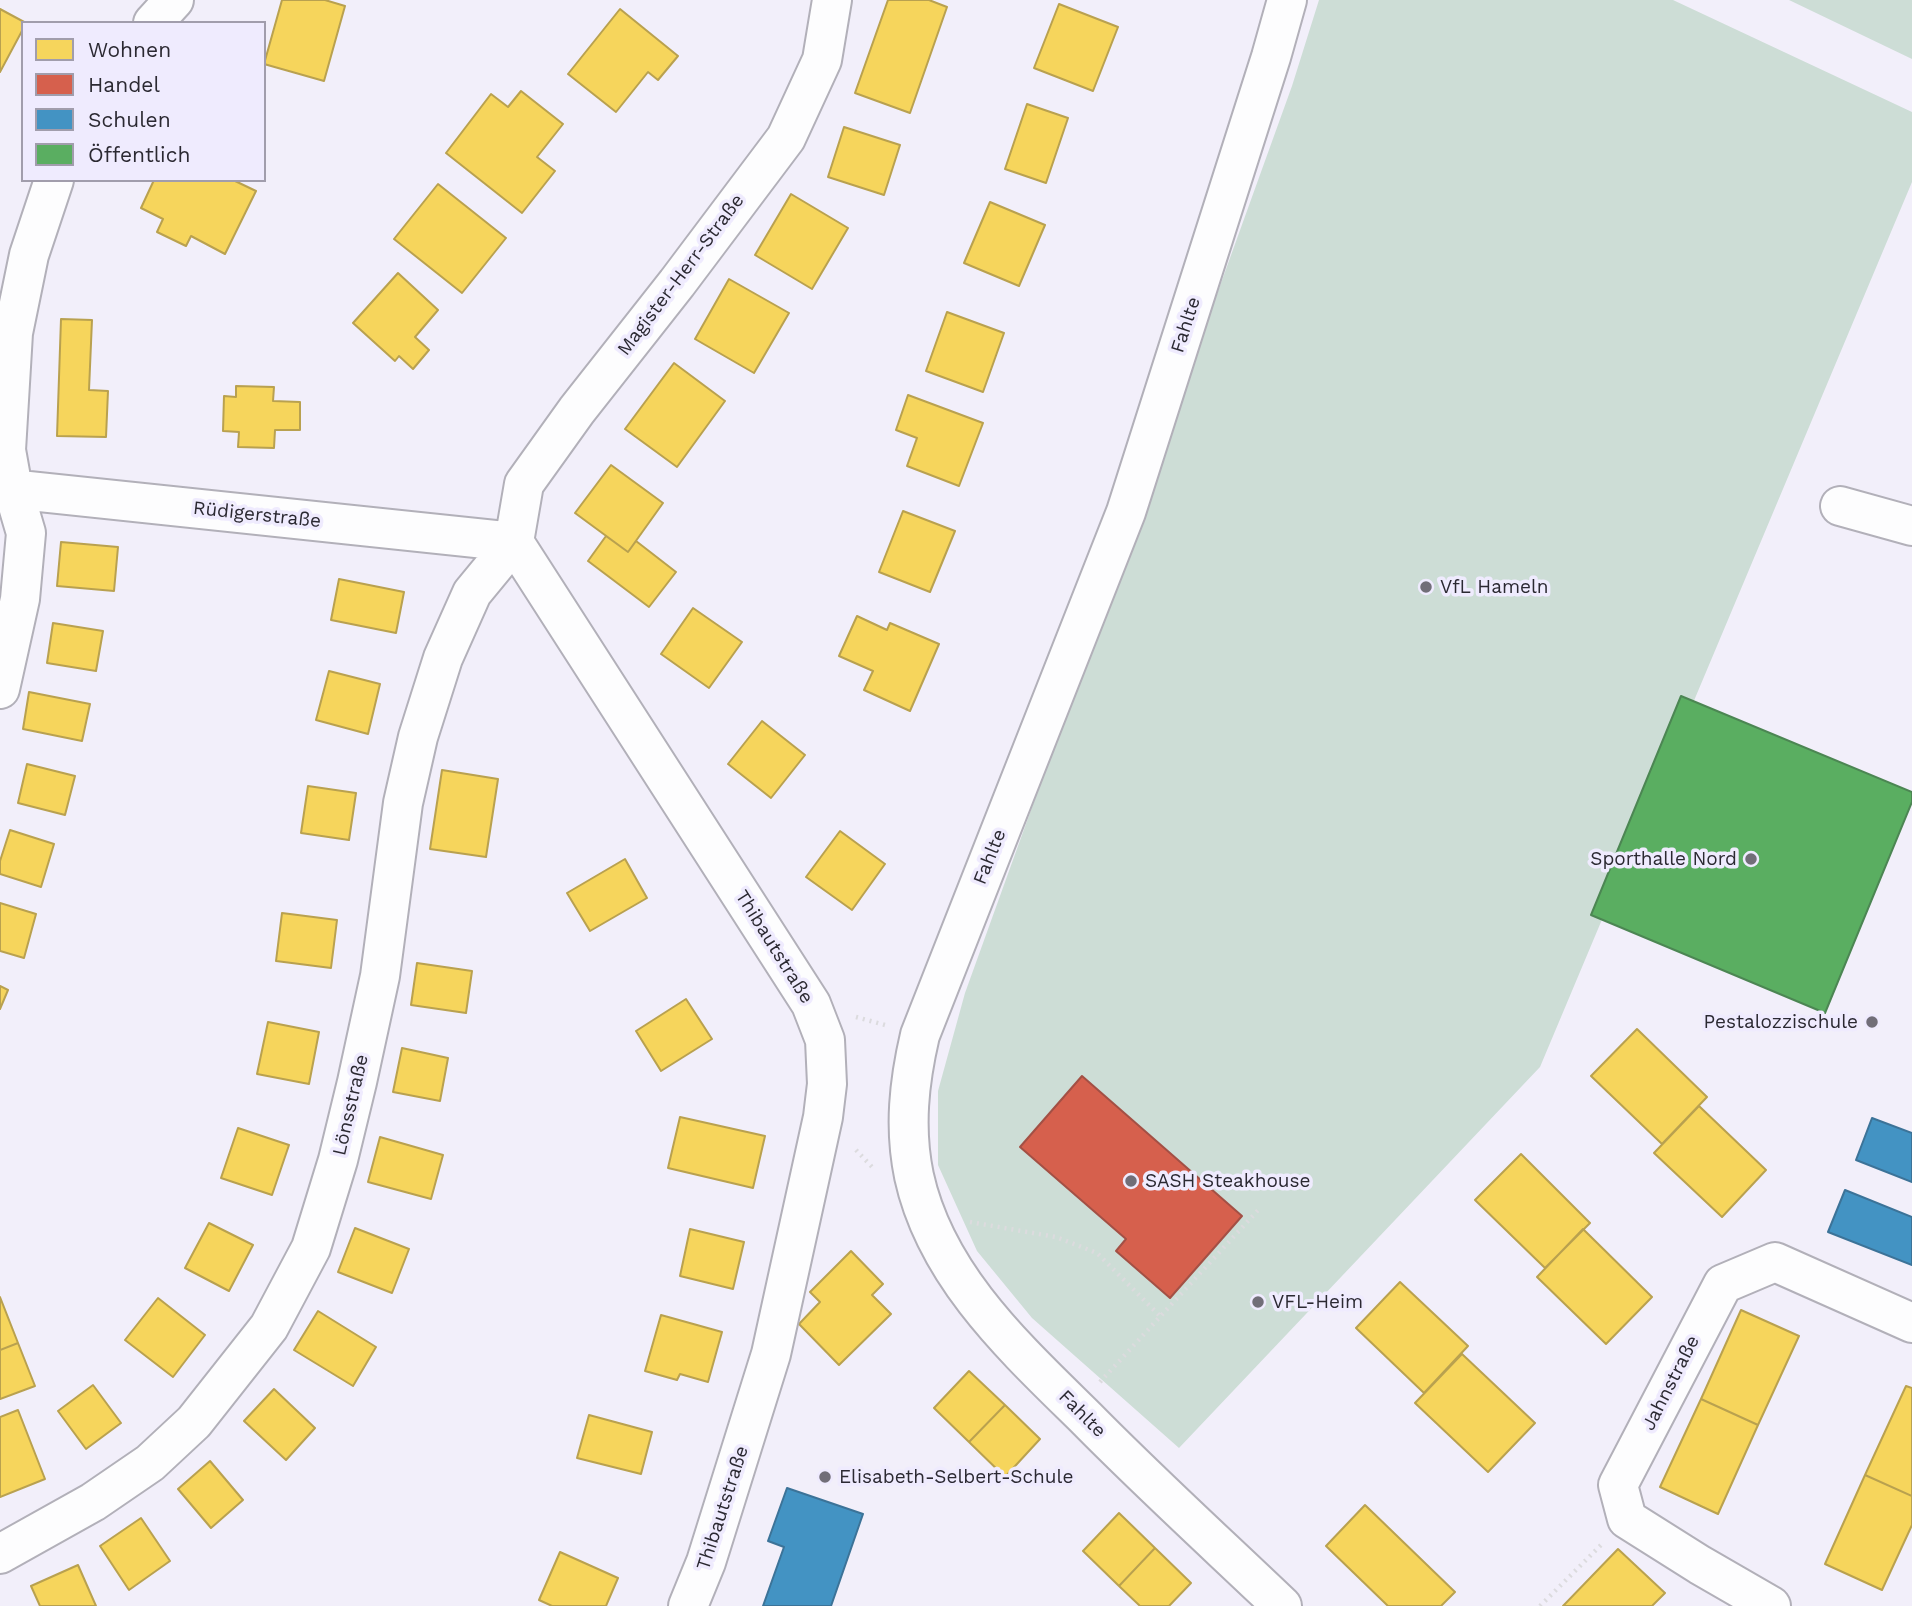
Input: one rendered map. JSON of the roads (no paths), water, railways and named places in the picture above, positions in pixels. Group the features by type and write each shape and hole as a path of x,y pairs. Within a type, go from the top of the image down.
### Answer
{"street":[{"path":"155,21 174,0"},
{"name":"Magister-Herr-Straße","path":"514,542 524,484 577,410 786,138 822,60 832,0"},
{"name":"Fahlte","path":"1282,1606 1076,1408 1003,1334 966,1289 944,1255 932,1228 915,1178 908,1133 910,1077 920,1035 1126,513 1287,0"},
{"path":"0,689 20,599 26,533 7,489 6,450 13,333 29,255 53,182"},
{"name":"Rüdigerstraße","path":"7,489 514,542"},
{"path":"1840,506 1912,526"},
{"name":"Thibautstraße","path":"514,542 811,1004 825,1040 827,1084 823,1117 771,1354 706,1562 688,1606"},
{"name":"Lönsstraße","path":"0,1554 93,1502 150,1463 194,1422 269,1327 311,1248 338,1160 380,976 403,803 418,737 443,658 472,593 514,542"},
{"name":"Jahnstraße","path":"1772,1606 1627,1519 1618,1485 1723,1284 1775,1262 1912,1323"}],"place":[{"name":"VfL Hameln","path":"1426,587"},
{"name":"Sporthalle Nord","path":"1751,859"},
{"name":"Pestalozzischule","path":"1872,1022"},
{"name":"SASH Steakhouse","path":"1131,1181"},
{"name":"VFL-Heim","path":"1258,1302"},
{"name":"Elisabeth-Selbert-Schule","path":"825,1477"}]}
